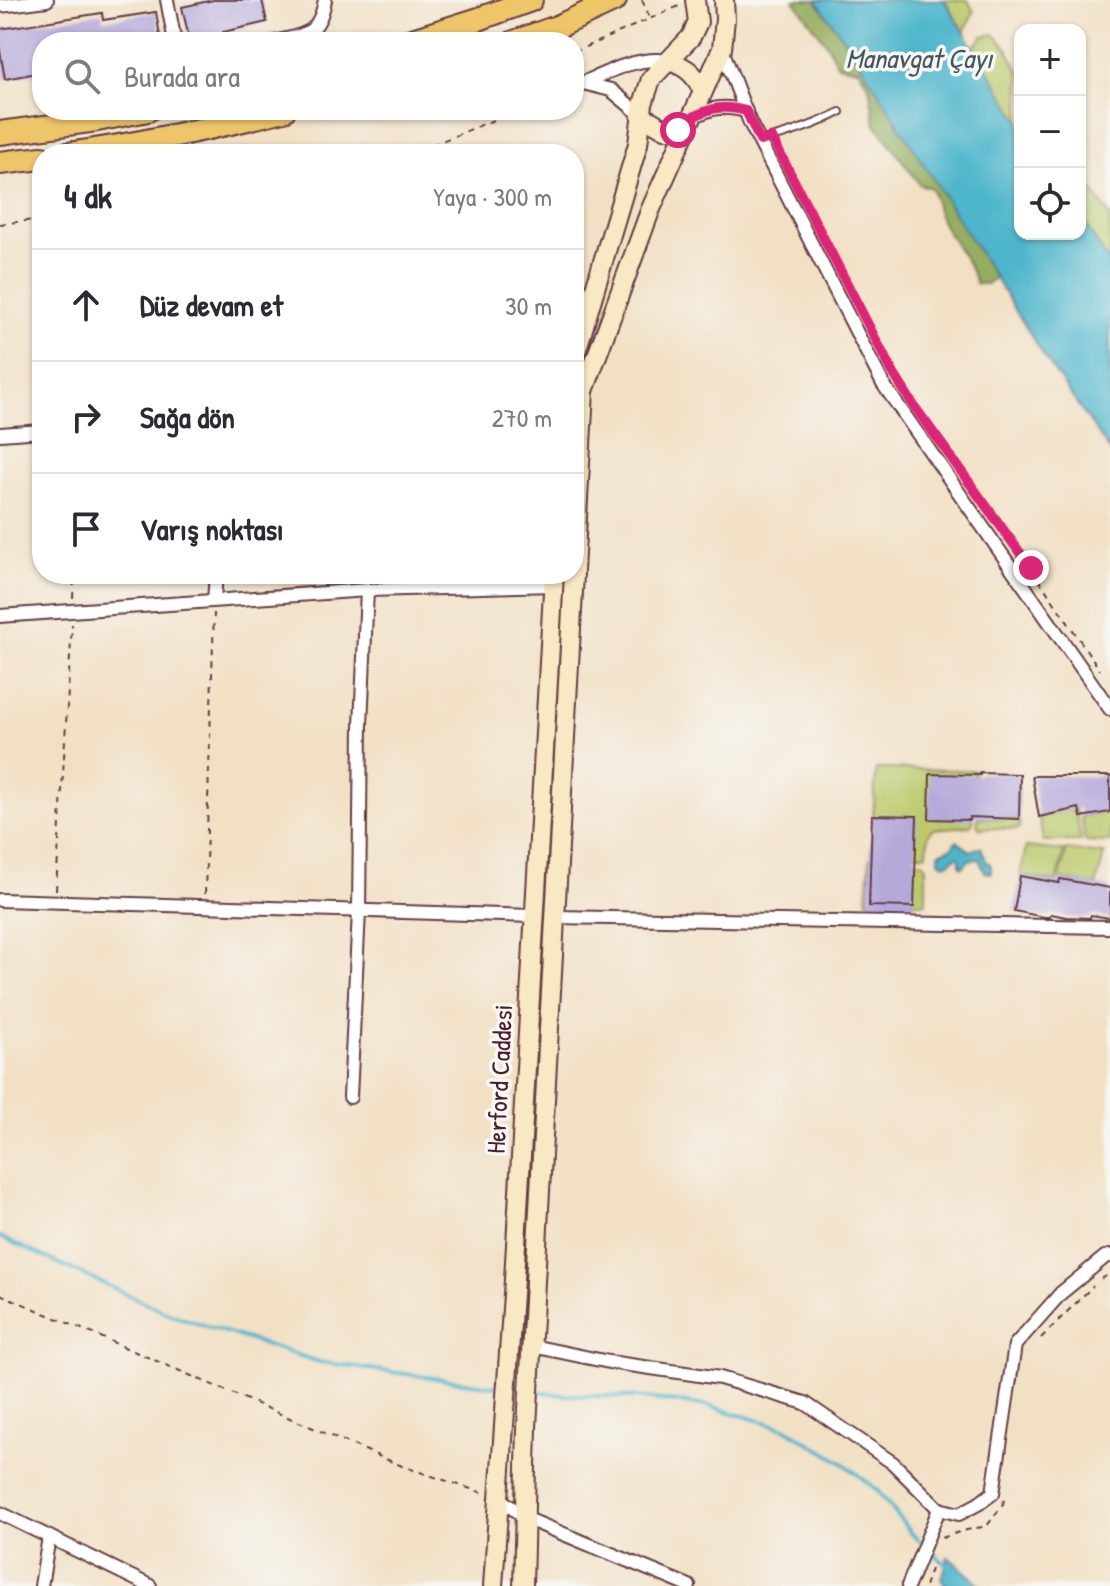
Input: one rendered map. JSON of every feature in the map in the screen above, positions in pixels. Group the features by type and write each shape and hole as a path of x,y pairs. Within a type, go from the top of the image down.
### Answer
{"highway":[{"path":"438,32 531,0"},
{"path":"543,32 615,0"},
{"path":"0,133 47,120"},
{"path":"122,144 243,120"},
{"path":"0,163 32,159"}],"main road":[{"name":"Herford Caddesi","path":"584,391 650,211 722,49 724,0"},
{"path":"584,325 638,144 643,104 651,79 691,37 698,22 689,2"},
{"path":"669,61 687,68 696,76 703,91"},
{"path":"641,115 665,129 689,123"},
{"name":"Herford Caddesi","path":"493,1586 554,584"},
{"name":"Herford Caddesi","path":"523,1586 527,1427 573,584"}],"street":[{"path":"0,6 47,0"},
{"path":"167,0 173,32"},
{"path":"307,32 316,27 322,17 325,0"},
{"path":"722,49 760,141 883,384 1110,709"},
{"path":"584,83 642,61 654,58 669,61"},
{"path":"584,86 611,90 641,115"},
{"path":"689,123 709,109 735,108 746,111"},
{"path":"0,434 32,432"},
{"path":"214,600 215,584"},
{"path":"0,616 479,584"},
{"path":"350,1097 359,911 361,725 367,590"},
{"path":"0,900 535,916"},
{"path":"555,917 1110,927"},
{"path":"532,1348 720,1378 805,1403 893,1463 939,1509 959,1514 993,1493 1015,1345 1061,1293 1110,1256"},
{"path":"499,1498 525,1518 689,1586"},
{"path":"908,1586 939,1509"},
{"path":"0,1513 150,1586"},
{"path":"41,1586 49,1537"}],"lane":[{"path":"760,141 795,132 840,112"}],"path":[{"path":"642,0 650,19"},
{"path":"584,48 689,2"},
{"path":"435,144 493,120"},
{"path":"0,224 32,220"},
{"path":"959,468 1102,673"},
{"path":"55,903 74,584"},
{"path":"205,907 214,600"},
{"path":"1036,1342 1097,1282 1110,1274"},
{"path":"0,1294 402,1466 499,1498"},
{"path":"939,1545 942,1538 987,1526 1003,1504 1005,1489"},
{"path":"925,1586 934,1558"}],"green space":[{"path":"794,0 816,0 857,58 995,277 987,284 976,284 942,222 931,188 920,185 875,123 869,86 858,69 838,65"},
{"path":"944,0 968,0 974,12 964,32"},
{"path":"994,34 1014,61 1014,111 974,48 983,36"},
{"path":"1086,181 1110,216 1110,264 1086,226"},
{"path":"876,769 974,770 971,826 932,829 928,835 927,854 871,853"},
{"path":"1075,808 1081,841 1043,841 1039,817"},
{"path":"1110,812 1110,842 1085,841 1081,817"},
{"path":"978,818 1019,819 1020,827 979,828"},
{"path":"1026,847 1064,851 1057,882 1020,876"},
{"path":"1066,850 1104,854 1096,886 1060,879"},
{"path":"870,858 923,862 926,865 926,903 867,901"}],"water":[{"name":"Manavgat Çayı","path":"816,0 944,0 1014,111 1014,240 1086,240 1086,226 1110,264 1110,451 1049,364 857,58"},
{"path":"957,841 970,851 981,847 986,861 991,865 991,873 985,872 979,859 969,860 962,867 957,856 944,864 939,861 939,853 953,847"},
{"path":"948,1557 982,1586 946,1586 942,1579"}],"building":[{"path":"213,0 262,0 267,22 223,32 188,32 182,7"},
{"path":"156,12 159,32 32,32 32,74 5,79 0,29 102,13 103,20"},
{"path":"930,774 1020,774 1019,819 929,819"},
{"path":"1032,776 1110,776 1110,812 1081,817 1079,808 1039,817"},
{"path":"872,815 917,816 914,907 869,906"},
{"path":"1020,876 1110,888 1110,918 1051,914 1044,917 1014,911"}],"waterway":[{"path":"0,1237 175,1316 319,1362 500,1387"},
{"path":"536,1391 637,1397 709,1406 785,1428 843,1463 876,1489 912,1534 950,1568"}],"route":[{"path":"678,130 686,129 691,118 709,109 724,107 746,111 760,141 772,138 892,371 1031,568"}]}
